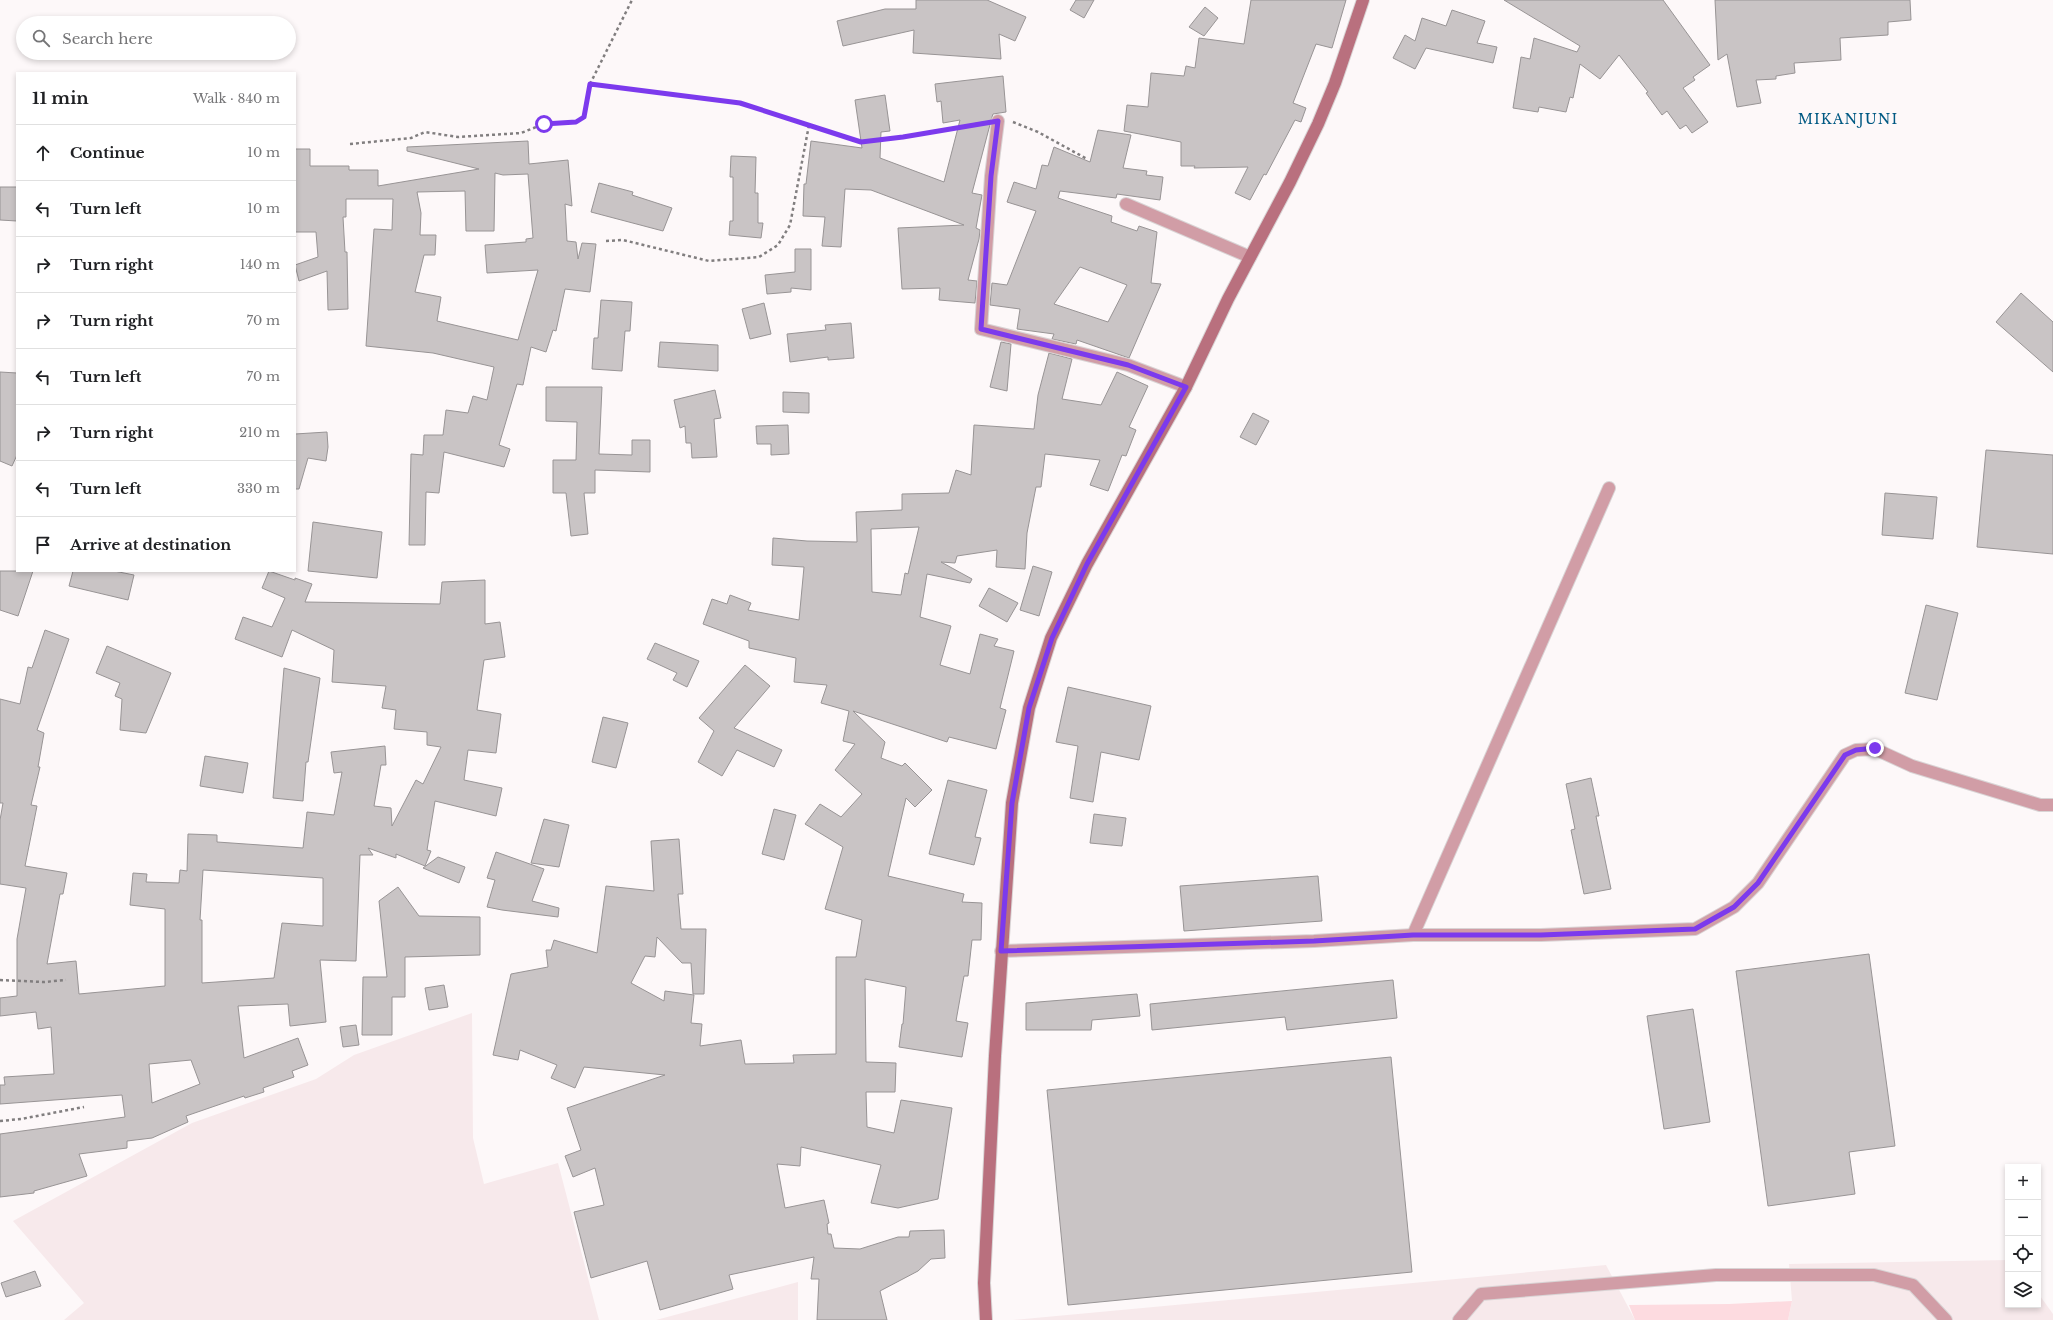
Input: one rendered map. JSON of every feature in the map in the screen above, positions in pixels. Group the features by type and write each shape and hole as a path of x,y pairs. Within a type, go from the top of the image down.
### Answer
{"main road":[{"path":"986,1320 984,1275 1001,951 1012,803 1029,708 1052,638 1087,564 1186,387 1318,124 1335,83 1363,0"}],"street":[{"path":"998,121 991,176 981,329 1128,365 1186,387"},
{"path":"1126,204 1250,257"},
{"path":"1413,935 1609,488"},
{"path":"1001,951 1314,941 1413,935 1541,935 1695,929 1734,907 1758,883 1845,755 1856,750 1875,748 1912,766 2040,805 2053,805"},
{"path":"1459,1320 1481,1294 1716,1275 1874,1275 1913,1285 1946,1320"}],"path":[{"path":"350,144 411,138 425,132 458,137 521,133 544,124 576,122 584,117 590,84 632,0"},
{"path":"590,84 740,103 861,142 903,137 998,121 1011,122 1038,132 1087,159"},
{"path":"606,241 623,240 709,261 759,257 778,245 790,225 809,125"},
{"path":"0,980 44,982 66,980"},
{"path":"0,1121 21,1119 84,1107"}],"shaded area":[{"path":"472,1013 473,1138 484,1184 558,1163 599,1320 64,1320 84,1303 13,1221 192,1123 316,1079 354,1055"},
{"path":"2005,1260 2005,1308 2041,1308 2041,1297 2053,1314 2053,1320 1788,1320 1792,1301 1789,1264"},
{"path":"1606,1265 1635,1320 1013,1320"},
{"path":"798,1282 798,1320 656,1320"},
{"path":"1792,1301 1788,1320 1635,1320 1629,1305 1729,1304"}],"building":[{"path":"916,0 987,0 1026,17 1015,41 999,34 1001,59 913,53 914,30 843,46 837,21 885,9 916,9"},
{"path":"1076,0 1094,0 1084,18 1070,10"},
{"path":"1251,0 1346,0 1332,48 1316,44 1293,103 1306,108 1301,122 1295,120 1266,175 1264,174 1250,200 1235,193 1248,167 1194,168 1195,166 1181,166 1181,142 1124,131 1127,105 1148,107 1151,73 1184,76 1186,66 1195,68 1199,38 1244,44"},
{"path":"1504,0 1663,0 1710,65 1693,77 1695,80 1683,88 1708,122 1692,133 1686,125 1680,129 1667,111 1662,115 1646,93 1648,92 1619,55 1600,79 1580,64 1573,98 1570,97 1566,112 1539,107 1538,112 1513,108 1521,57 1530,59 1534,38 1577,52 1580,46"},
{"path":"1715,0 1910,0 1911,20 1888,22 1888,35 1840,38 1841,60 1794,63 1795,73 1776,76 1776,79 1756,80 1761,103 1737,107 1727,54 1718,60"},
{"path":"1205,7 1218,18 1204,36 1189,27"},
{"path":"1452,10 1485,21 1477,43 1497,47 1493,63 1426,48 1415,69 1393,58 1405,35 1415,41 1422,18 1446,26"},
{"path":"1003,76 1006,112 993,114 972,193 982,195 976,228 980,230 979,239 968,280 977,281 975,303 939,300 940,288 902,289 898,228 964,225 871,190 845,189 841,247 822,246 825,217 803,216 804,184 806,184 811,141 862,148 855,100 885,95 890,131 881,132 880,158 944,182 960,120 943,123 941,101 937,102 935,84"},
{"path":"1098,130 1131,135 1123,168 1147,171 1146,175 1163,177 1160,200 1117,194 1116,198 1060,191 1058,198 1112,216 1111,222 1137,231 1139,226 1157,232 1151,283 1161,284 1129,358 1077,340 1076,344 1052,339 1054,334 1017,329 1020,309 990,305 992,283 1007,285 1036,211 1007,202 1014,182 1036,189 1042,165 1048,166 1054,147 1090,162","holes":["1080,267 1127,285 1108,322 1054,304"]},
{"path":"528,141 529,164 568,160 572,206 565,204 567,241 576,242 578,259 582,243 596,244 590,292 565,289 556,331 553,330 546,352 531,347 523,385 517,384 499,445 510,449 504,467 444,452 439,493 426,492 425,545 409,545 411,454 423,455 424,435 443,435 446,410 468,413 473,396 487,400 494,367 433,353 366,346 374,229 392,230 393,199 346,199 346,217 343,217 345,252 347,252 348,309 328,310 327,271 299,281 296,269 296,265 318,257 316,232 296,232 296,149 310,149 310,166 349,166 349,170 378,170 378,186 479,169 407,151 407,147","holes":["495,173 503,175 528,174 533,238 526,239 526,242 485,245 487,273 538,270 518,340 437,321 441,297 415,292 424,255 435,255 436,235 420,235 421,213 417,192 465,191 466,231 494,231"]},
{"path":"731,156 756,157 755,193 758,193 758,223 763,223 761,238 729,235 730,221 733,221 733,177 730,177"},
{"path":"599,183 633,192 632,195 672,208 663,231 591,212"},
{"path":"0,187 16,187 16,221 0,220"},
{"path":"795,249 811,249 811,290 791,288 791,292 767,294 765,275 795,272"},
{"path":"2021,293 2053,322 2053,372 1996,322"},
{"path":"601,300 632,302 630,331 625,331 622,371 592,369 594,338 598,338"},
{"path":"764,303 771,334 750,339 742,309"},
{"path":"851,323 854,358 828,360 828,357 790,362 787,334 826,330 825,325"},
{"path":"660,342 718,345 718,371 658,367"},
{"path":"1001,342 1011,344 1007,391 990,387"},
{"path":"1049,353 1072,359 1062,399 1101,405 1117,372 1148,386 1129,427 1136,430 1126,456 1122,455 1108,491 1090,485 1100,460 1045,454 1041,487 1036,487 1027,533 1025,569 996,567 997,550 957,556 955,563 941,562 972,579 970,583 927,574 920,617 951,626 940,665 970,674 980,634 998,639 994,646 1014,651 1000,708 1006,710 996,749 949,737 947,742 853,711 885,742 881,758 902,766 905,763 932,790 915,807 906,798 888,876 964,894 962,902 982,903 981,940 972,940 968,976 964,976 956,1021 968,1023 962,1057 899,1047 903,1024 906,987 865,979 866,1062 896,1063 895,1092 866,1092 867,1127 894,1133 901,1100 952,1108 938,1199 898,1208 871,1203 881,1165 801,1147 800,1166 777,1164 785,1208 824,1200 829,1223 827,1224 828,1234 831,1234 834,1248 860,1249 898,1237 909,1237 910,1231 944,1230 945,1258 931,1259 918,1271 880,1291 887,1320 817,1320 819,1279 811,1279 814,1257 729,1275 733,1289 660,1310 647,1261 591,1278 574,1212 604,1205 595,1168 573,1177 565,1156 581,1150 567,1108 665,1075 584,1067 575,1088 551,1078 557,1065 520,1050 518,1060 493,1055 511,974 548,967 546,950 551,950 554,940 597,953 606,886 654,891 651,841 679,839 683,894 678,894 681,929 706,929 704,994 693,994 691,963 682,963 657,937 655,957 645,956 631,983 664,1001 665,991 694,995 691,1023 702,1024 700,1046 741,1040 745,1064 794,1063 793,1055 836,1054 836,957 856,957 862,920 825,909 843,847 805,824 820,804 841,817 862,794 835,770 855,744 843,741 849,711 821,703 827,685 794,682 796,658 749,648 749,641 703,624 712,599 727,604 730,595 751,603 748,610 799,620 804,567 772,565 773,538 807,541 857,542 856,512 902,510 902,494 949,493 956,470 971,475 974,425 1034,429 1038,395","holes":["919,527 908,574 905,573 901,595 872,592 871,529"]},
{"path":"0,372 16,373 16,457 12,466 0,461"},
{"path":"546,387 602,387 599,454 632,455 632,440 650,440 650,472 595,470 595,493 584,493 588,534 571,536 566,493 553,493 553,460 576,460 577,422 546,421"},
{"path":"715,390 721,418 714,419 717,457 692,458 691,443 686,443 685,426 680,428 674,400"},
{"path":"783,392 809,393 809,413 783,412"},
{"path":"1253,413 1269,421 1256,445 1240,437"},
{"path":"788,425 789,454 771,455 771,444 757,444 756,426"},
{"path":"327,432 328,447 326,461 308,458 299,489 296,489 296,434"},
{"path":"1986,450 2053,455 2053,554 1977,547"},
{"path":"1885,493 1937,497 1933,539 1882,535"},
{"path":"313,522 382,532 377,578 308,571"},
{"path":"1033,566 1052,572 1039,616 1020,610"},
{"path":"0,571 33,572 18,616 0,610"},
{"path":"73,572 119,572 134,575 128,600 69,586"},
{"path":"269,572 295,580 295,578 312,584 305,602 440,604 442,582 485,580 485,624 500,622 505,657 484,660 477,710 501,714 496,753 468,750 464,780 502,788 496,816 435,801 427,850 431,851 425,866 396,854 396,858 368,848 373,855 360,855 356,961 320,960 326,1022 290,1026 288,1004 238,1006 244,1058 298,1038 308,1065 292,1071 294,1077 263,1088 264,1092 245,1098 244,1096 186,1116 188,1122 152,1138 127,1141 127,1148 79,1154 87,1176 34,1191 34,1193 0,1197 0,1134 125,1117 122,1095 0,1104 0,1085 5,1085 4,1077 54,1074 51,1027 38,1029 36,1012 0,1016 0,998 17,996 17,939 26,888 0,884 0,820 3,803 0,803 0,699 20,704 28,667 32,668 45,630 69,639 37,730 44,733 38,767 40,767 31,805 37,806 25,866 67,873 63,894 60,894 47,964 76,961 79,994 165,986 165,909 130,905 133,873 147,874 146,882 179,883 180,870 187,871 188,834 217,835 217,842 303,848 307,812 334,815 342,772 334,773 331,752 385,746 386,765 381,765 374,806 391,808 392,826 416,780 423,784 441,747 427,745 427,732 394,729 396,710 382,708 386,686 332,682 334,650 292,630 282,657 235,639 243,617 272,627 285,598 262,588","holes":["203,870 323,878 323,926 282,923 274,978 202,983 202,920 200,920","191,1060 200,1084 152,1103 149,1064"]},
{"path":"989,588 1018,603 1007,622 979,606"},
{"path":"1926,605 1958,613 1937,700 1905,693"},
{"path":"655,643 699,661 687,687 673,680 677,673 647,659"},
{"path":"107,646 171,673 146,733 120,730 122,699 115,696 120,683 96,673"},
{"path":"745,665 770,686 734,728 782,750 774,767 737,750 722,776 698,762 714,731 699,718"},
{"path":"284,668 320,678 308,762 306,762 303,801 273,798"},
{"path":"1068,687 1151,706 1139,760 1101,752 1093,802 1070,798 1078,746 1056,742"},
{"path":"603,717 628,723 616,768 592,762"},
{"path":"205,756 248,763 243,793 200,786"},
{"path":"1591,778 1599,816 1596,816 1611,889 1584,894 1571,830 1575,829 1566,784"},
{"path":"948,780 987,790 975,837 981,838 974,865 929,854"},
{"path":"774,809 796,815 784,860 762,854"},
{"path":"1094,814 1126,818 1122,846 1090,843"},
{"path":"544,819 569,825 559,867 531,863"},
{"path":"496,852 544,869 532,901 559,908 558,917 487,907 495,880 487,878"},
{"path":"438,857 465,867 459,883 423,868"},
{"path":"1318,876 1322,921 1184,931 1180,886"},
{"path":"398,887 419,916 480,917 480,955 405,957 405,997 392,997 392,1035 362,1035 363,977 387,977 379,901"},
{"path":"1869,954 1895,1146 1849,1152 1855,1194 1768,1206 1736,971"},
{"path":"1393,980 1397,1018 1287,1030 1285,1017 1152,1030 1150,1004"},
{"path":"444,985 448,1007 429,1010 425,988"},
{"path":"1137,994 1140,1016 1092,1020 1091,1030 1026,1030 1026,1003"},
{"path":"1693,1009 1710,1122 1664,1129 1647,1016"},
{"path":"356,1025 359,1045 343,1047 340,1027"},
{"path":"1391,1057 1412,1272 1068,1305 1047,1090"},
{"path":"35,1271 41,1286 6,1297 1,1283"}],"district":[{"name":"MIKANJUNI","path":"1848,119"}],"route":[{"path":"544,124 576,122 584,117 590,84 740,103 861,142 903,137 964,125 998,121 991,176 981,329 1053,345 1128,365 1186,387 1087,564 1052,638 1029,708 1012,803 1001,951 1314,941 1413,935 1541,935 1695,929 1734,907 1758,883 1785,845 1806,810 1845,755 1856,750 1875,748"}]}
